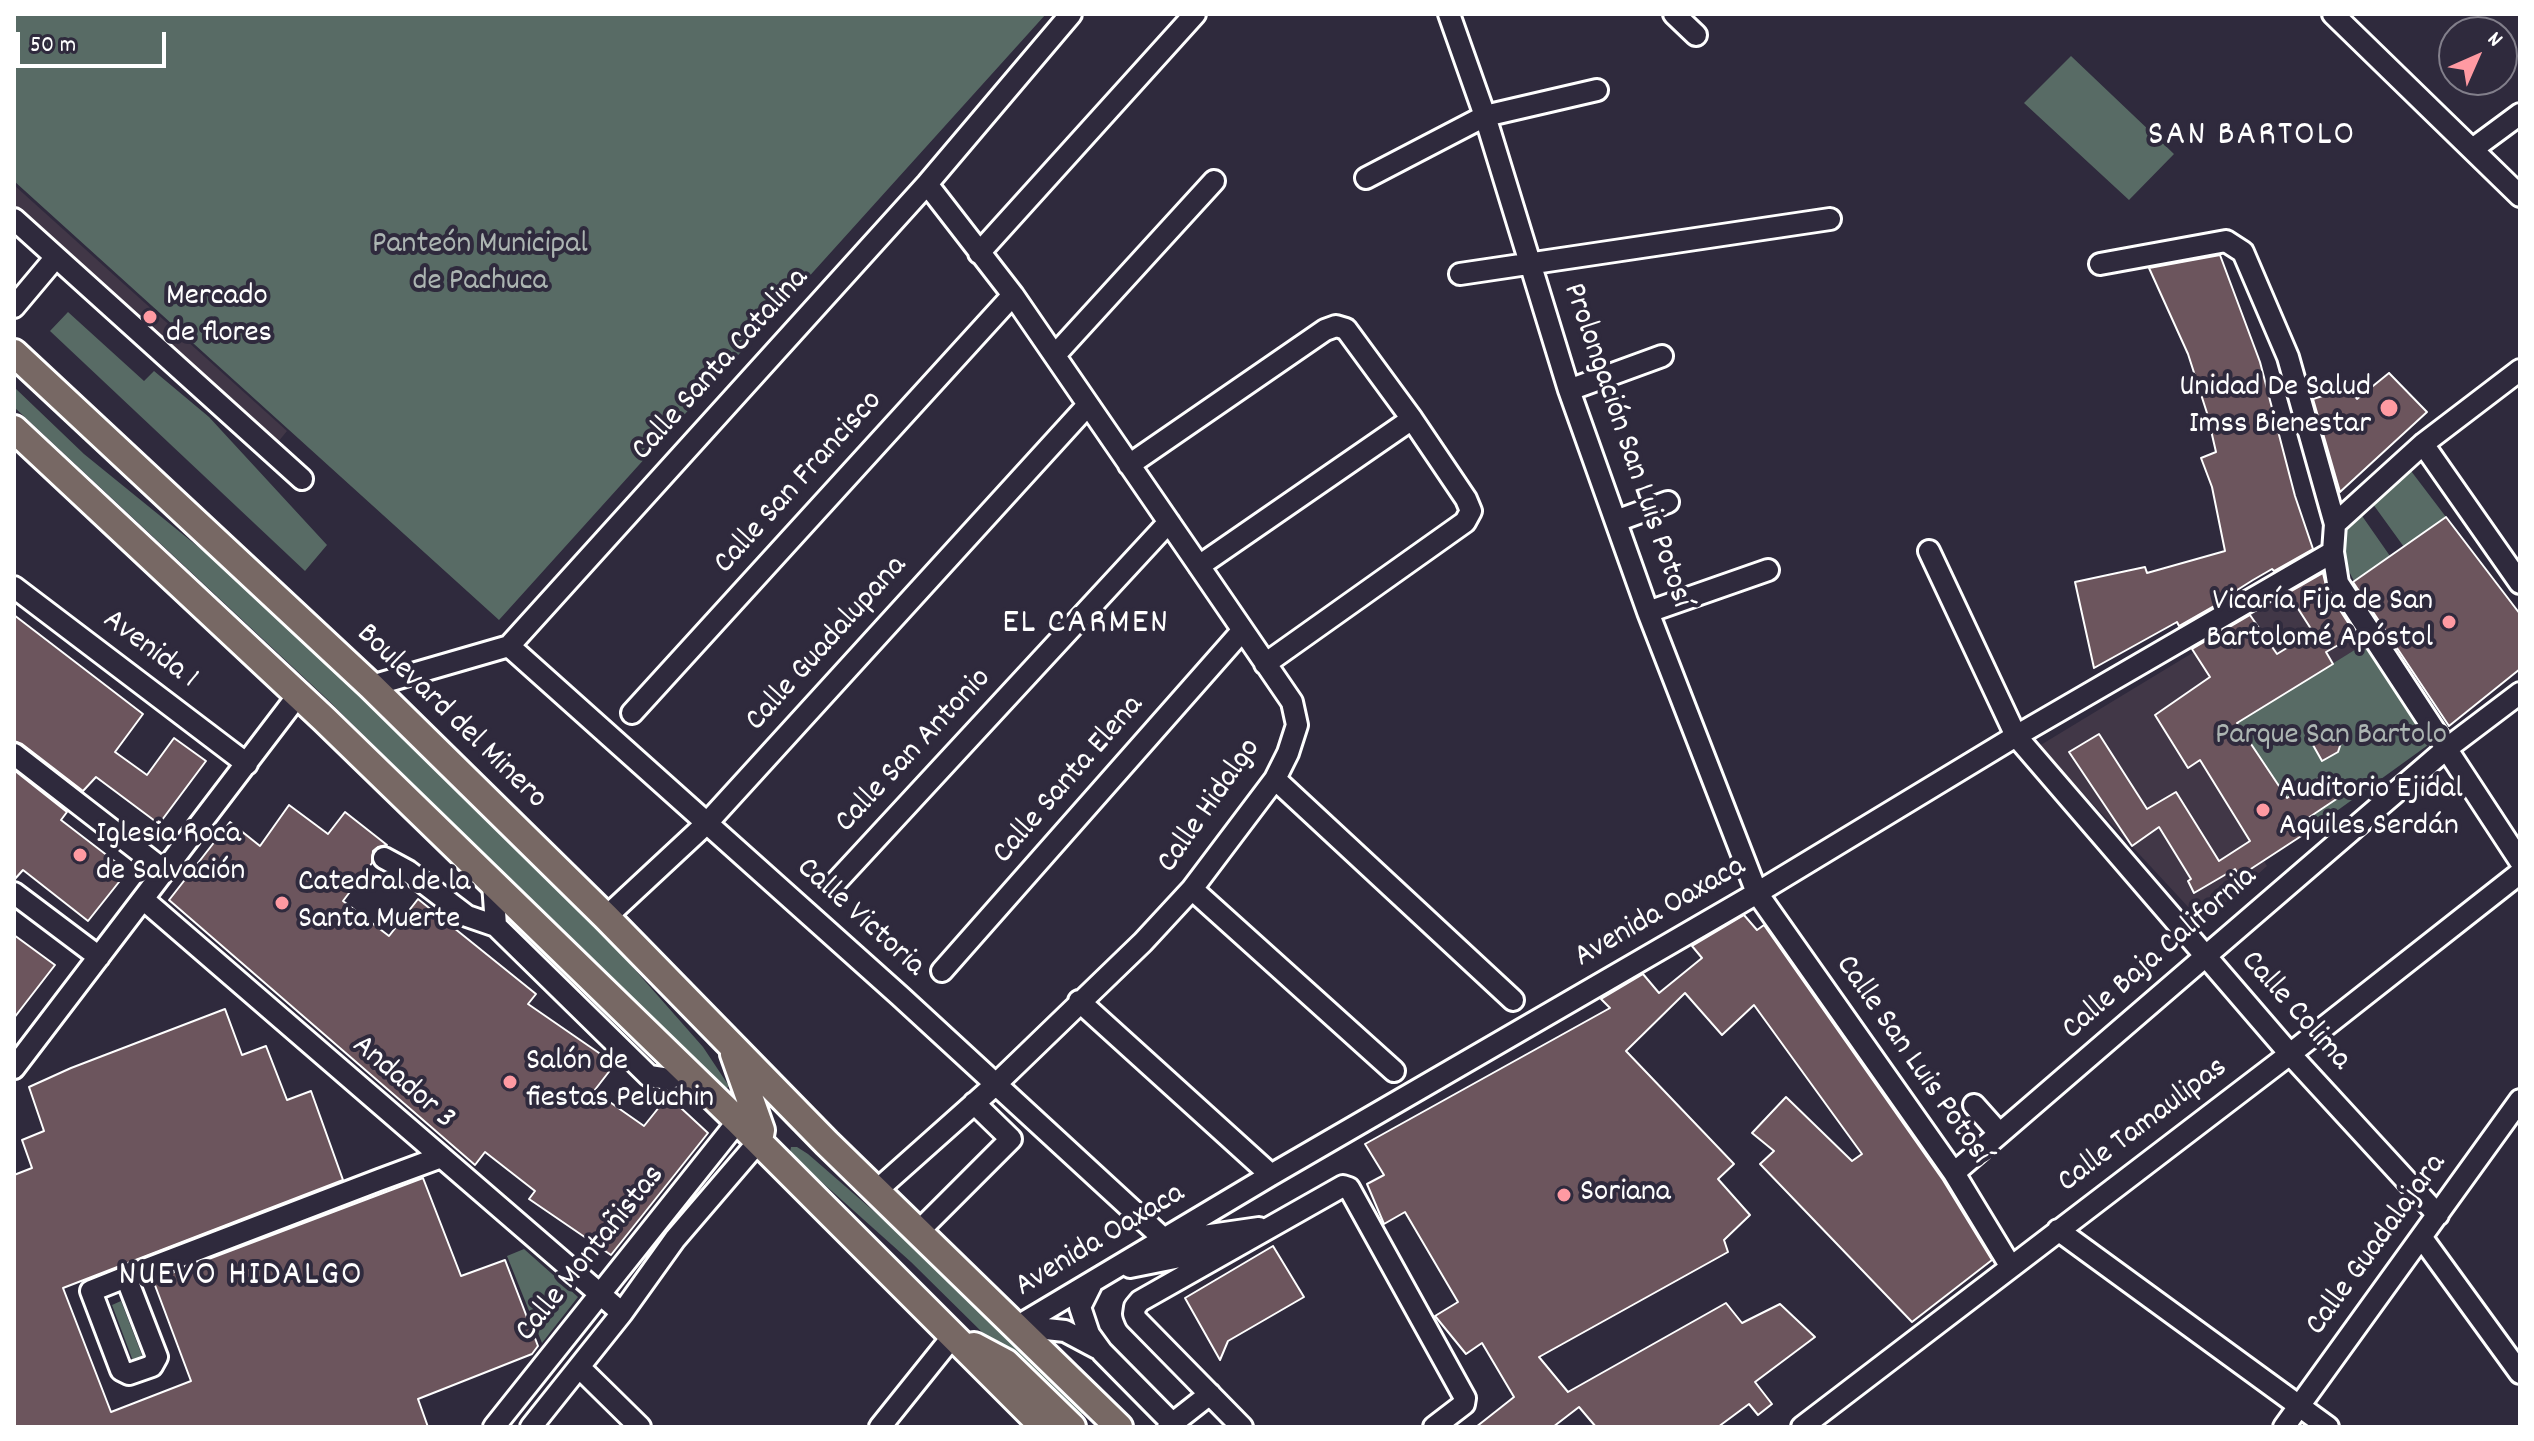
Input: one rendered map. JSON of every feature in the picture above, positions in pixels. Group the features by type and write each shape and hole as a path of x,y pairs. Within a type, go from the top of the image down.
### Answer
{"main road":[{"name":"Boulevard del Minero","path":"14,353 371,686 606,917 827,1143 1018,1326 1113,1424"},
{"path":"14,429 299,694 685,1070 751,1127 1044,1427"},
{"path":"731,1044 751,1127"},
{"path":"751,1127 827,1143"},
{"path":"953,1336 1006,1363 1072,1427"}],"street":[{"name":"Calle Santa Catalina","path":"509,646 927,184 1071,14"},
{"path":"979,253 1195,14"},
{"name":"Prolongación San Luis Potosí","path":"1449,14 1532,263 1569,390 1648,612 1757,893"},
{"path":"1674,14 1696,35"},
{"path":"2333,14 2520,196"},
{"path":"1366,178 1485,116 1597,90"},
{"path":"2474,148 2520,114"},
{"path":"1055,355 1214,181"},
{"name":"Calle Hidalgo","path":"876,1191 995,1085 1143,942 1192,889 1275,779 1297,725 1292,702 1055,355 927,184"},
{"path":"14,219 302,479"},
{"path":"1460,274 1830,219"},
{"path":"2100,264 2226,241 2243,252 2288,357 2335,524 2333,552 2338,583 2520,861"},
{"path":"14,307 56,257"},
{"name":"Calle San Francisco","path":"632,713 1013,295"},
{"path":"1129,465 1325,330 1336,326 1346,329 1412,419 1466,499 1471,511 1465,522 1265,664"},
{"path":"1569,390 1662,356"},
{"path":"2335,524 2423,444 2520,370"},
{"name":"Calle Guadalupana","path":"606,917 707,823 1087,406"},
{"path":"1199,566 1412,419"},
{"path":"2423,444 2520,583"},
{"path":"1616,521 1668,502"},
{"name":"Calle San Antonio","path":"836,882 1169,522"},
{"name":"Calle Colima","path":"1929,551 2016,736 2290,1054 2438,1215"},
{"name":"Avenida Oaxaca","path":"1018,1326 2333,552"},
{"path":"1648,612 1768,570"},
{"name":"Avenida 1","path":"14,587 247,764"},
{"name":"Calle Santa Elena","path":"942,971 1242,631"},
{"path":"371,686 509,646"},
{"name":"Calle Victoria","path":"509,646 1165,1240"},
{"name":"Calle Baja California","path":"1954,1173 2446,749 2520,693"},
{"path":"17,1059 99,957 299,694"},
{"path":"14,754 165,871"},
{"path":"1275,779 1513,1000"},
{"path":"384,858 408,871 467,916 496,926 649,1076 669,1079 685,1070"},
{"name":"Calle Tamaulipas","path":"1802,1427 2290,1054 2520,873"},
{"path":"493,883 496,926"},
{"path":"1192,889 1394,1071"},
{"path":"14,893 99,957"},
{"name":"Calle San Luis Potosí","path":"1757,893 1954,1173 2011,1267"},
{"name":"Andador 3","path":"143,899 622,1313"},
{"path":"1079,1001 1271,1175"},
{"name":"Calle Guadalajara","path":"2284,1427 2520,1100"},
{"path":"918,1232 1011,1139 974,1103"},
{"path":"1974,1105 1999,1133"},
{"name":"Calle Montañistas","path":"494,1427 600,1294 751,1127"},
{"name":"Calle Montañistas","path":"531,1427 622,1313 683,1230 751,1127"},
{"path":"126,1277 157,1357 152,1366 129,1374 121,1370 91,1291 126,1277 441,1157"},
{"path":"1242,1427 1136,1319 1135,1307 1140,1301 1343,1186 1349,1188 1465,1398 1464,1404 1434,1427"},
{"path":"1165,1240 1172,1242 1272,1226"},
{"path":"2058,1230 2328,1427"},
{"path":"2422,1238 2520,1373"},
{"path":"1114,1270 1237,1246"},
{"path":"1094,1282 1080,1307 1089,1334 1170,1426 1210,1394"},
{"path":"1018,1326 1065,1331 1088,1341 1102,1352"},
{"path":"880,1427 953,1336"},
{"path":"579,1367 640,1427"}],"shaded area":[{"name":"Mercado de flores","path":"14,185 287,431 278,442 14,204"},
{"path":"2326,559 2369,641 2238,723 2247,738 2204,766 2267,866 2203,923 2039,746 2194,652 2186,638"}],"green space":[{"name":"Panteón Municipal de Pachuca","path":"14,14 1046,14 499,620 14,181"},
{"path":"2071,56 2174,154 2129,200 2024,103"},
{"path":"68,312 144,381 154,371 209,417 327,545 305,571 50,331"},
{"path":"14,387 84,454 228,571 402,733 615,947 703,1047 729,1086 721,1088 326,698 14,407"},
{"path":"2408,467 2446,517 2404,547 2370,500"},
{"path":"2360,513 2390,556 2354,581 2339,552 2345,526"},
{"name":"Parque San Bartolo","path":"2369,641 2435,740 2309,831 2237,723"},
{"path":"791,1147 808,1154 937,1266 1076,1404 1083,1412 1079,1421 1070,1419 911,1262 796,1159 790,1153"},
{"path":"524,1249 578,1297 542,1343 507,1256"},
{"path":"121,1301 143,1358 133,1361 112,1305"}],"building":[{"path":"2220,255 2260,362 2295,496 2313,549 2274,571 2272,569 2179,626 2177,622 2094,668 2075,582 2145,567 2147,573 2225,551 2212,487 2201,458 2216,452 2207,413 2188,354 2149,268"},
{"path":"2389,373 2427,412 2340,492 2313,399 2329,394 2326,384 2343,381 2357,399"},
{"name":"Vicaría Fija de San Bartolomé Apóstol","path":"2446,517 2520,614 2520,669 2449,726 2353,582"},
{"path":"2323,573 2327,590 2356,635 2326,652 2333,664 2237,723 2287,798 2322,776 2338,798 2302,822 2309,831 2240,876 2235,869 2194,893 2188,881 2191,879 2159,827 2132,846 2069,752 2099,734 2147,809 2176,792 2219,861 2250,841 2200,760 2188,768 2155,715 2210,677 2192,649 2250,615 2277,654 2313,632 2288,593"},
{"path":"14,615 143,714 115,752 147,775 174,738 206,761 159,824 96,777 83,791 14,741"},
{"path":"2326,729 2337,733 2341,743 2338,752 2322,761 2313,745 2317,734"},
{"path":"14,770 67,812 61,820 117,863 119,882 88,921 23,870 14,880"},
{"path":"289,805 328,834 345,812 387,845 373,851 372,863 343,901 389,936 418,899 536,994 528,1004 615,1064 594,1091 644,1126 668,1096 708,1133 611,1255 529,1199 535,1191 485,1152 475,1165 169,900 230,822 260,846"},
{"path":"1744,915 1757,930 1764,925 1943,1180 1992,1260 1912,1322 1760,1164 1774,1151 1752,1133 1786,1097 1852,1161 1862,1154 1754,1005 1722,1035 1685,993 1626,1051 1734,1164 1718,1179 1750,1215 1724,1240 1728,1252 1539,1357 1568,1392 1726,1303 1742,1323 1780,1304 1815,1337 1755,1382 1772,1404 1758,1415 1749,1404 1718,1427 1596,1427 1579,1407 1553,1427 1476,1427 1514,1397 1482,1343 1466,1354 1435,1316 1458,1302 1405,1212 1384,1224 1367,1184 1384,1175 1365,1144 1610,1008 1601,999 1643,974 1659,993 1702,958 1692,946"},
{"path":"14,935 55,965 14,1018"},
{"path":"225,1009 242,1055 266,1046 287,1100 311,1091 343,1180 63,1288 111,1412 191,1381 153,1280 423,1178 461,1276 505,1260 538,1346 532,1354 418,1399 428,1427 14,1427 14,1175 32,1168 22,1140 44,1131 29,1087"},
{"path":"1273,1246 1304,1297 1228,1341 1220,1360 1185,1298"}],"place":[{"name":"Mercado de flores","path":"150,317"},
{"name":"Unidad De Salud Imss Bienestar","path":"2389,408"},
{"name":"Vicaría Fija de San Bartolomé Apóstol","path":"2449,622"},
{"name":"Auditorio Ejidal Aquiles Serdán","path":"2263,810"},
{"name":"Iglesia Roca de Salvación","path":"80,855"},
{"name":"Catedral de la Santa Muerte","path":"282,903"},
{"name":"Salón de fiestas Peluchin","path":"510,1082"},
{"name":"Soriana","path":"1564,1195"}],"district":[{"name":"SAN BARTOLO","path":"2252,138"},
{"name":"EL CARMEN","path":"1086,626"},
{"name":"NUEVO HIDALGO","path":"241,1278"}]}
